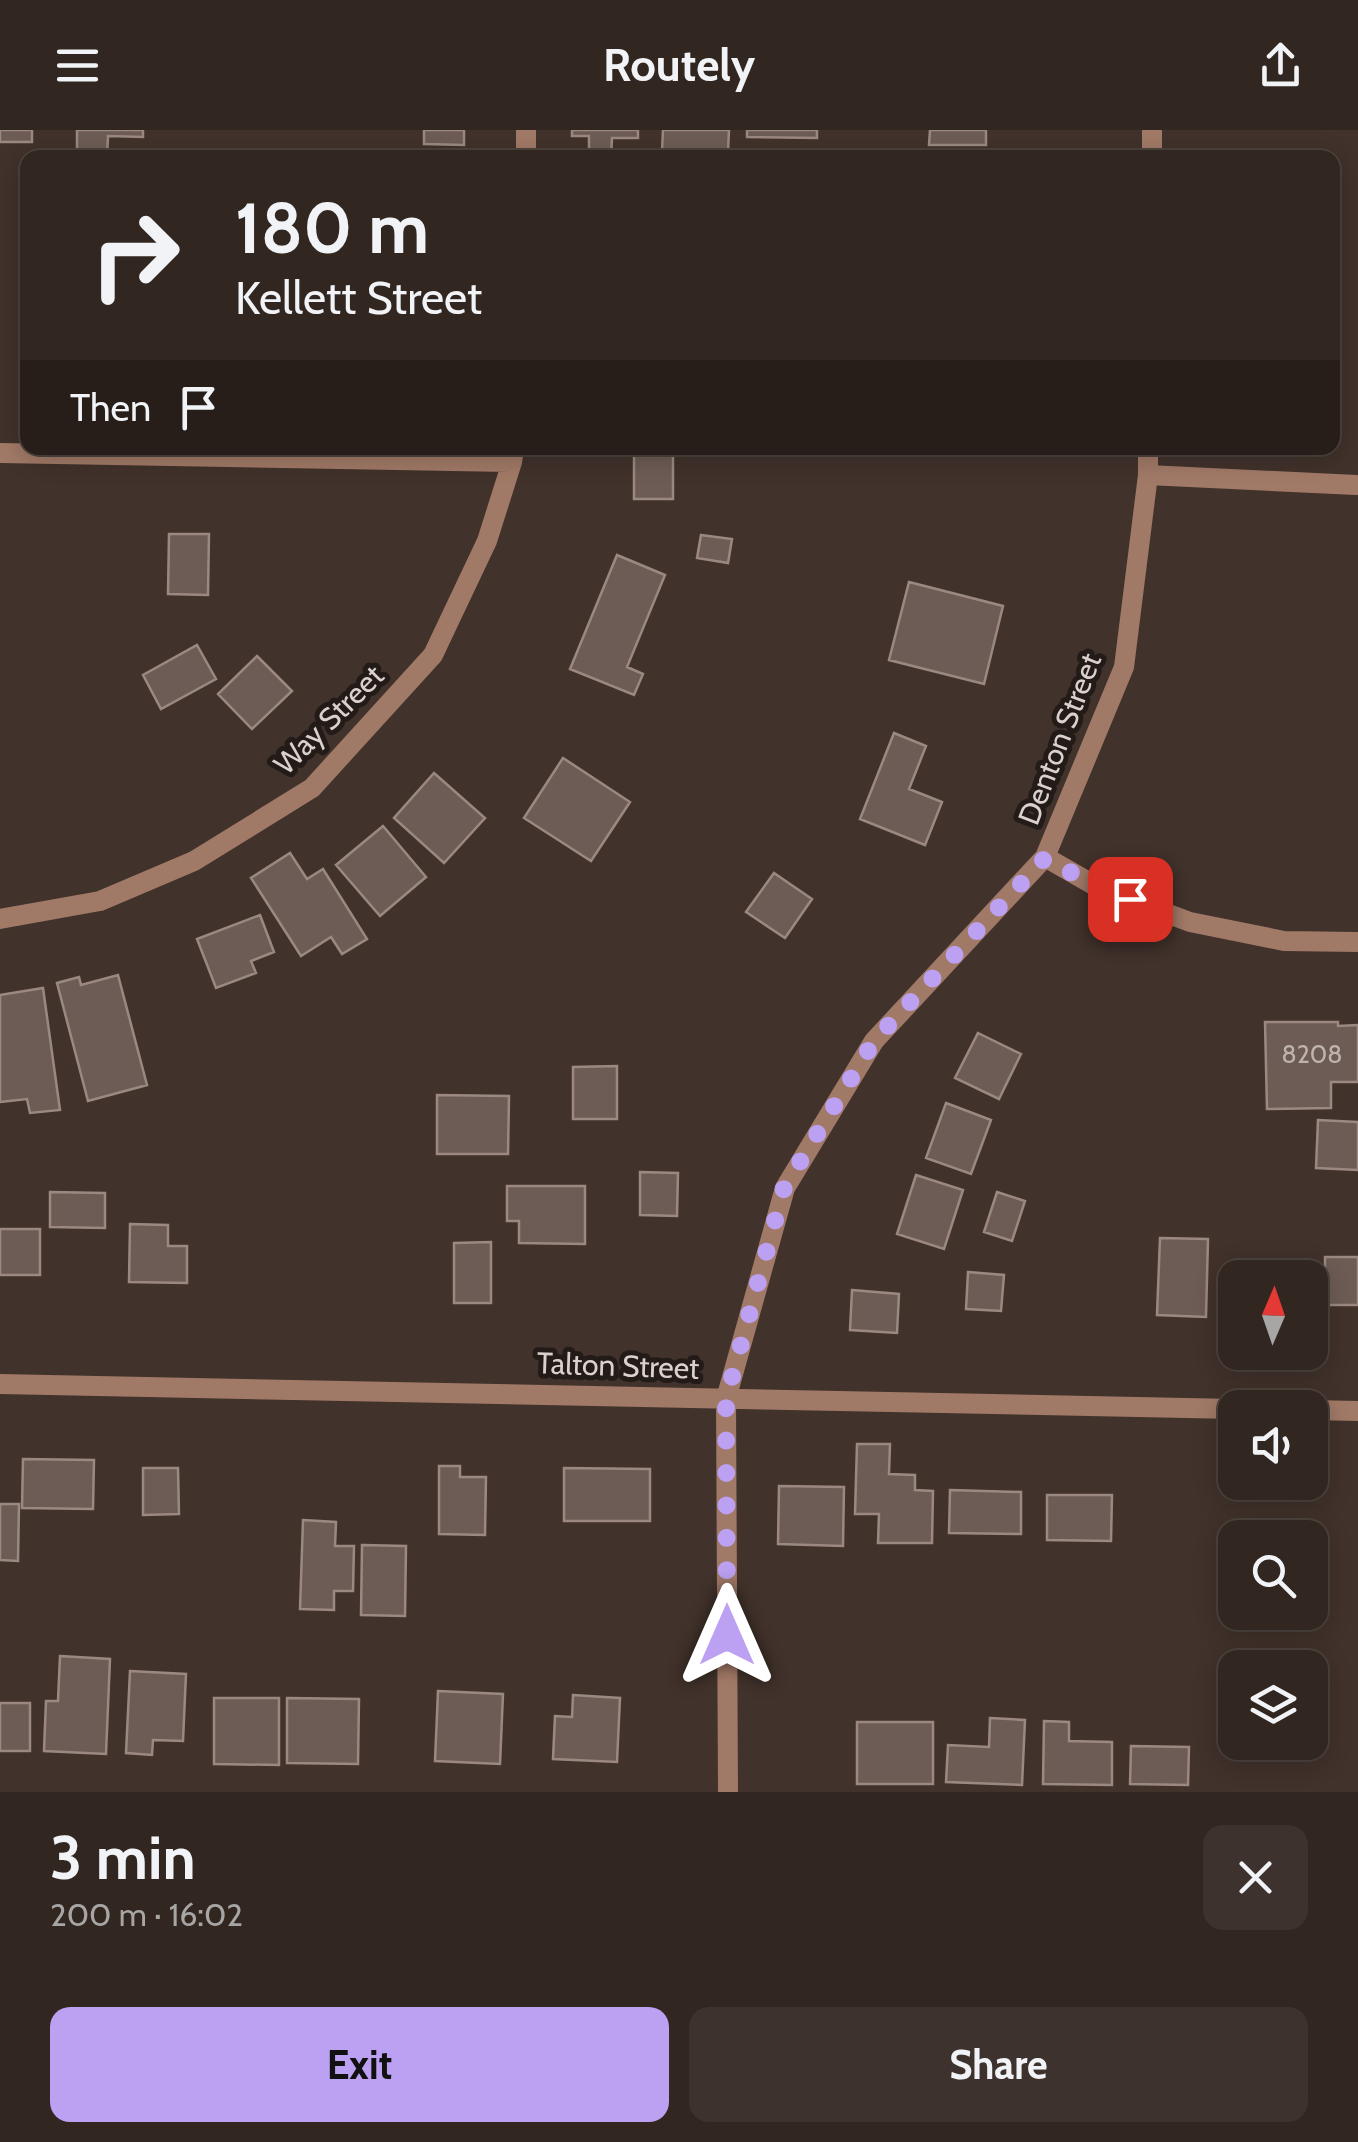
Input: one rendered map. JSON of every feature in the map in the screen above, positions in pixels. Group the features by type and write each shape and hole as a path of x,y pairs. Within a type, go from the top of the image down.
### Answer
{"street":[{"name":"Way Street","path":"0,919 100,902 194,862 312,788 433,655 486,541 513,455"},
{"name":"Denton Street","path":"728,1792 726,1399 784,1188 874,1041 1045,858 1124,667 1148,455"},
{"path":"1148,475 1356,485"},
{"path":"1045,858 1099,888 1190,922 1284,941 1358,942"},
{"name":"Talton Street","path":"0,1384 1218,1409"},
{"path":"1328,1410 1358,1411"}],"building":[{"path":"0,130 32,130 32,142 0,142"},
{"path":"77,130 143,130 143,137 108,136 107,150 77,150"},
{"path":"424,130 464,130 464,145 424,144"},
{"path":"572,130 638,130 638,138 612,138 611,150 589,150 589,136 572,136"},
{"path":"663,130 729,130 728,150 662,150"},
{"path":"747,130 817,130 817,138 747,137"},
{"path":"930,130 986,130 986,145 929,145"},
{"path":"634,455 673,455 673,499 634,499"},
{"path":"169,534 209,534 208,595 168,594"},
{"path":"701,535 732,539 728,563 697,558"},
{"path":"617,555 665,575 627,667 643,674 634,695 570,669"},
{"path":"909,582 1003,606 984,684 889,660"},
{"path":"197,645 216,679 161,709 143,675"},
{"path":"257,656 292,691 252,729 218,694"},
{"path":"894,733 926,746 909,789 942,802 925,845 860,819"},
{"path":"563,758 630,802 591,861 524,818"},
{"path":"434,773 485,818 444,863 394,818"},
{"path":"383,826 426,877 380,916 336,865"},
{"path":"290,853 307,879 323,869 367,939 342,954 331,937 301,956 251,878"},
{"path":"774,873 812,899 785,938 746,912"},
{"path":"260,915 274,952 251,961 256,973 216,988 197,939"},
{"path":"118,975 147,1085 88,1101 57,983 79,977 81,985"},
{"path":"43,988 60,1110 30,1113 27,1099 0,1102 0,995"},
{"path":"1265,1022 1358,1025 1358,1082 1331,1082 1331,1108 1267,1109"},
{"path":"978,1033 1021,1054 999,1099 955,1078"},
{"path":"617,1066 617,1119 573,1119 573,1067"},
{"path":"437,1095 509,1096 508,1154 437,1154"},
{"path":"946,1103 991,1120 971,1174 926,1158"},
{"path":"1318,1120 1358,1122 1358,1170 1316,1168"},
{"path":"640,1172 678,1173 677,1216 640,1215"},
{"path":"916,1175 963,1190 944,1249 897,1234"},
{"path":"507,1186 585,1186 585,1244 519,1243 519,1221 507,1221"},
{"path":"50,1192 105,1193 105,1228 50,1227"},
{"path":"997,1192 1025,1201 1012,1241 984,1232"},
{"path":"130,1224 168,1225 168,1246 187,1246 187,1283 129,1282"},
{"path":"0,1229 40,1229 40,1275 0,1275"},
{"path":"1160,1238 1208,1239 1206,1317 1157,1315"},
{"path":"491,1242 491,1303 454,1303 454,1243"},
{"path":"1358,1257 1358,1305 1328,1305 1325,1260"},
{"path":"968,1272 1004,1275 1001,1311 966,1309"},
{"path":"852,1290 899,1294 897,1333 850,1330"},
{"path":"857,1444 890,1444 889,1474 915,1475 915,1490 933,1491 932,1543 878,1543 879,1514 855,1514"},
{"path":"23,1459 94,1460 93,1509 22,1508"},
{"path":"439,1466 460,1466 460,1477 486,1477 485,1535 439,1534"},
{"path":"143,1468 178,1468 179,1514 143,1515"},
{"path":"564,1468 650,1469 650,1521 564,1521"},
{"path":"779,1486 844,1487 843,1546 778,1544"},
{"path":"950,1490 1021,1492 1021,1534 949,1533"},
{"path":"1047,1495 1112,1495 1111,1541 1047,1540"},
{"path":"0,1504 19,1504 18,1561 0,1560"},
{"path":"303,1520 336,1522 335,1546 354,1546 353,1591 334,1591 334,1610 300,1609"},
{"path":"362,1545 406,1546 405,1616 361,1615"},
{"path":"60,1656 110,1659 106,1754 44,1751 46,1701 58,1701"},
{"path":"130,1671 186,1674 183,1741 153,1740 152,1755 126,1753"},
{"path":"438,1691 503,1694 500,1764 435,1761"},
{"path":"573,1695 620,1698 617,1762 553,1759 555,1716 572,1717"},
{"path":"214,1698 279,1698 279,1765 214,1764"},
{"path":"287,1698 359,1699 358,1764 287,1763"},
{"path":"0,1703 30,1703 30,1751 0,1751"},
{"path":"990,1718 1025,1720 1022,1785 946,1782 948,1745 989,1747"},
{"path":"1044,1721 1069,1722 1069,1741 1112,1742 1112,1785 1043,1784"},
{"path":"857,1722 933,1722 933,1784 857,1784"},
{"path":"1131,1746 1189,1747 1188,1785 1130,1784"}],"route":[{"path":"727,1635 726,1399 784,1188 874,1041 1045,858 1099,888 1130,899"}]}
